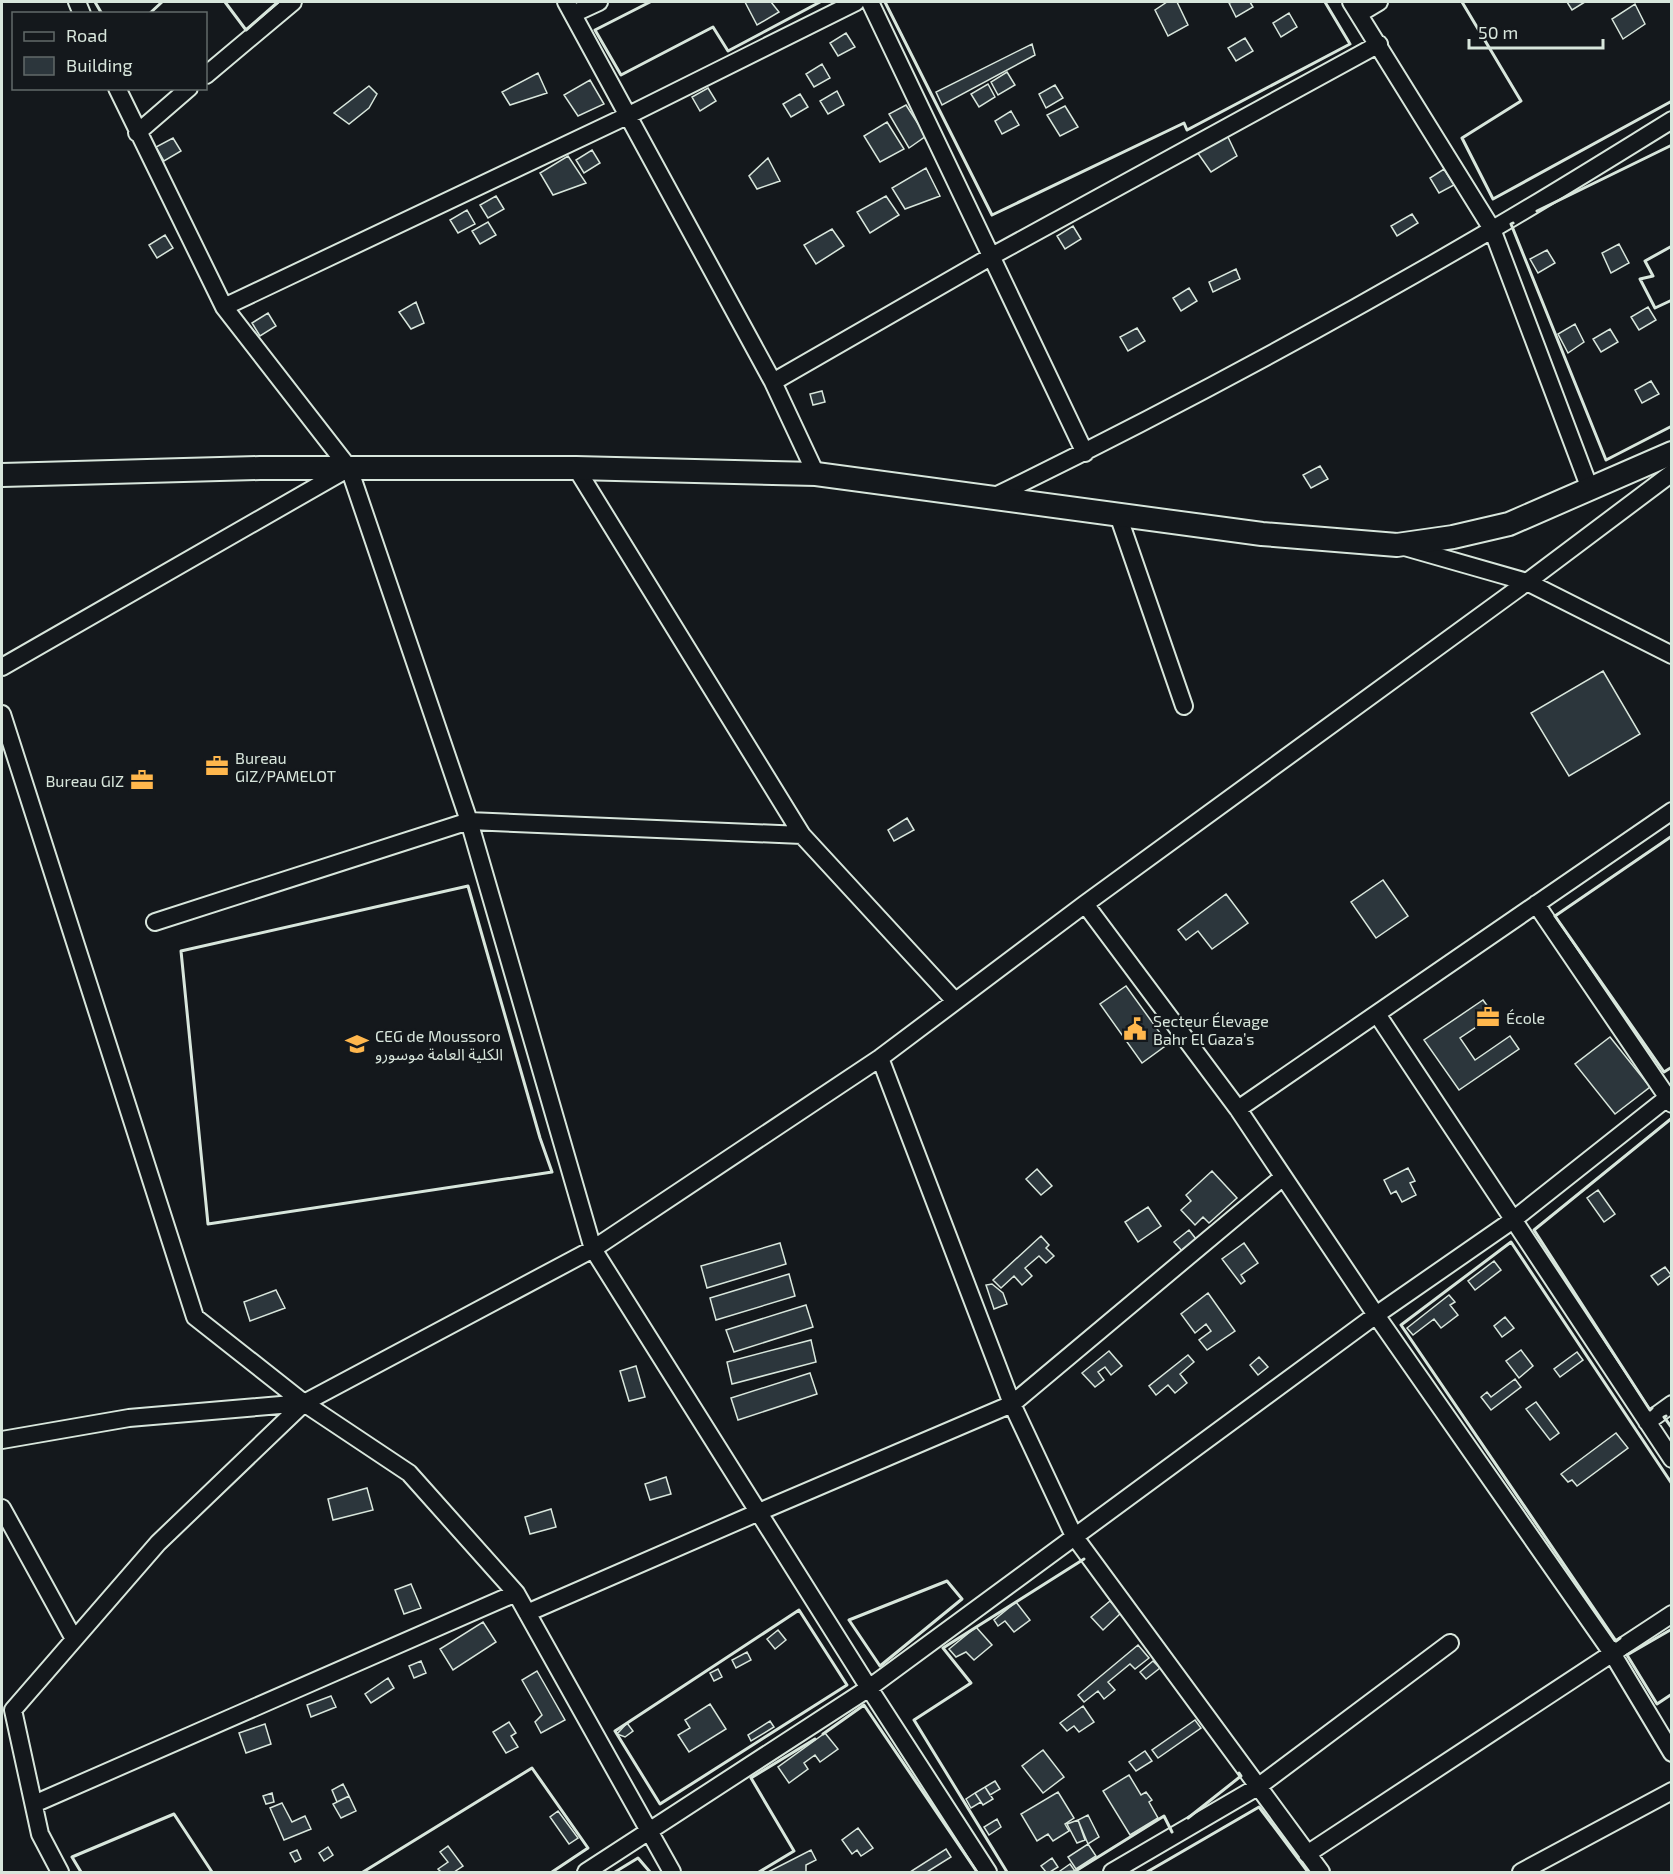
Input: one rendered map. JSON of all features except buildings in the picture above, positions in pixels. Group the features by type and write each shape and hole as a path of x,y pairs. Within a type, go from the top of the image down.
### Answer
{"main road":[{"path":"2,475 260,468 576,468 816,474 1262,534 1397,545 1453,537 1509,524 1671,453"}],"street":[{"path":"207,74 293,2"},
{"path":"599,2 569,8 773,382 816,474"},
{"path":"224,307 629,115 856,2"},
{"path":"870,2 1085,453"},
{"path":"1379,2 1355,8 1492,229 1590,489"},
{"path":"773,382 992,256 1379,44"},
{"path":"118,90 224,307 349,468 469,821 593,1249 869,1688 988,1872"},
{"path":"137,133 187,90"},
{"path":"991,499 1232,376 1492,229 1671,120"},
{"path":"2,667 349,468"},
{"path":"576,468 802,835 955,1001"},
{"path":"60,1872 40,1834 13,1710 158,1543 304,1403 593,1249 880,1059 1085,904 1527,582 1671,473"},
{"path":"1118,515 1184,706"},
{"path":"1397,545 1527,582 1671,656"},
{"path":"2,714 195,1317 304,1403 409,1473 516,1593 672,1872"},
{"path":"1238,1109 1671,811"},
{"path":"155,922 469,821 802,835"},
{"path":"1085,904 1238,1109 1376,1315 1612,1653 1671,1753"},
{"path":"586,1872 869,1688 1376,1315 1513,1220 1670,1099 1536,904"},
{"path":"1377,1014 1671,1460"},
{"path":"880,1059 1012,1404 1074,1536 1321,1872"},
{"path":"527,1613 1012,1404 1283,1177"},
{"path":"2,1440 129,1418 304,1403"},
{"path":"1647,1422 1671,1404"},
{"path":"2,1508 74,1639"},
{"path":"34,1804 516,1593"},
{"path":"1308,1854 1671,1614"},
{"path":"1112,1872 1259,1786 1450,1643"},
{"path":"1521,1872 1671,1791"}],"wall":[{"path":"95,2 101,12"},
{"path":"151,12 162,2"},
{"path":"225,2 246,30 278,2"},
{"path":"650,2 595,30 621,75 713,27 728,51 820,2"},
{"path":"885,2 992,215 1184,123 1187,130 1350,44 1325,2"},
{"path":"1462,2 1521,101 1462,138 1493,199 1672,101"},
{"path":"1537,211 1672,145"},
{"path":"1513,223 1511,224 1606,460 1672,426"},
{"path":"1672,246 1645,261 1653,276 1640,279 1655,308 1672,300"},
{"path":"1672,836 1555,916 1664,1072 1672,1067"},
{"path":"468,886 540,1138 552,1172 208,1224 181,951 468,886"},
{"path":"1652,1408 1650,1410 1534,1230 1672,1118"},
{"path":"1620,1638 1616,1641 1401,1325 1511,1242 1672,1484"},
{"path":"1666,1416 1664,1417 1672,1428"},
{"path":"1007,1872 914,1720 971,1683 943,1648 1084,1559"},
{"path":"947,1581 962,1599 880,1666 849,1620 947,1581"},
{"path":"799,1610 847,1685 660,1804 615,1731 799,1610"},
{"path":"1672,1629 1627,1655 1657,1704 1672,1694"},
{"path":"823,1734 864,1705 977,1872"},
{"path":"759,1872 794,1851 751,1778 815,1739"},
{"path":"363,1872 532,1768 588,1848 552,1872"},
{"path":"1188,1818 1241,1776 1239,1773"},
{"path":"1147,1872 1259,1807 1308,1872"},
{"path":"81,1872 72,1857 174,1814 212,1872"},
{"path":"1074,1872 1164,1816 1172,1832"},
{"path":"615,1872 638,1858 650,1872"}],"place":[{"name":"Bureau GIZ/PAMELOT","path":"217,766"},
{"name":"Bureau GIZ","path":"142,780"},
{"name":"École","path":"1488,1017"},
{"name":"Secteur Élevage Bahr El Gaza’s","path":"1135,1029"},
{"name":"CEG de Moussoro الكلية العامة موسورو","path":"357,1044"}]}
